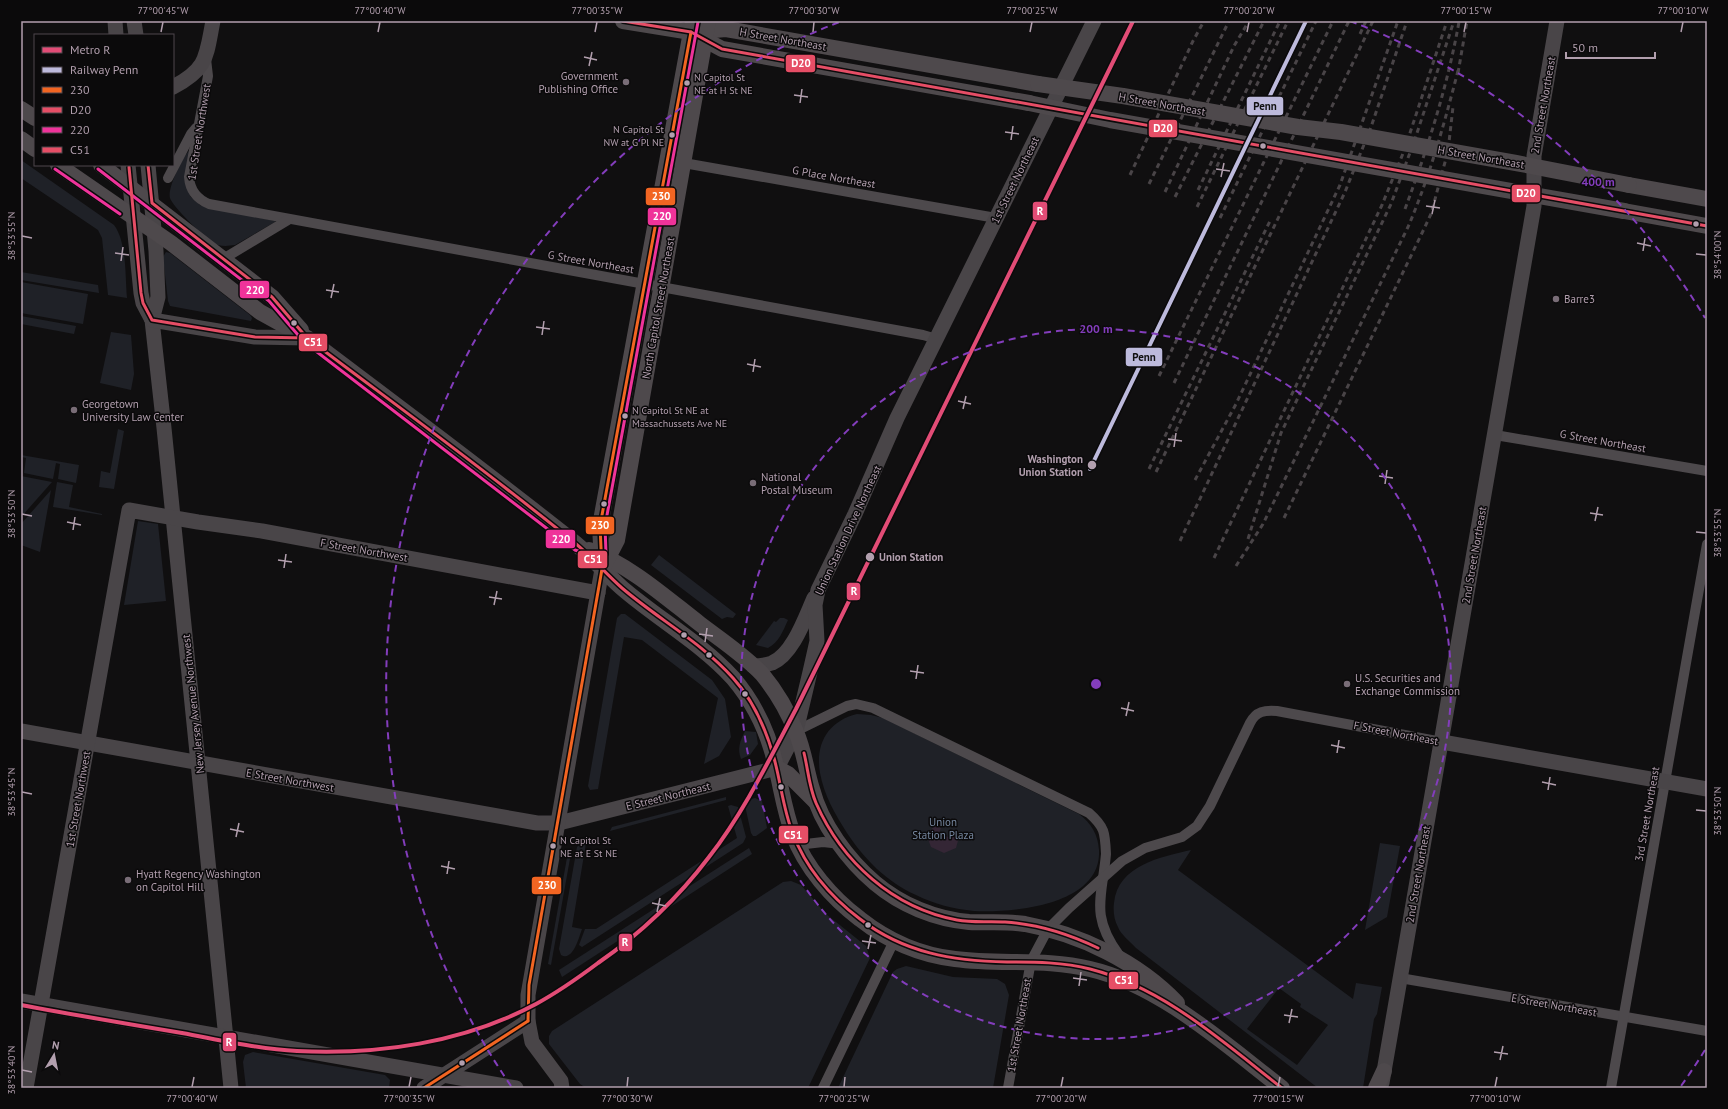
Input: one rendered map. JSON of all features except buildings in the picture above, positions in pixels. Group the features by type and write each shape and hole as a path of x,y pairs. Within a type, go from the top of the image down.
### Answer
{"main road":[{"path":"623,21 700,29"},
{"name":"H Street Northeast","path":"700,29 726,29 1038,84 1123,96 1298,127 1349,134 1516,163 1707,199"},
{"name":"H Street Northeast","path":"700,29 722,49 1029,103 1110,120 1707,226"},
{"name":"North Capitol Street Northeast","path":"604,560 617,540 661,287 675,162 700,29"},
{"path":"21,108 34,117"},
{"path":"21,139 34,148"},
{"path":"675,162 644,283 600,526 604,560 621,587 714,659 734,679 758,714 768,736 777,768 786,813 797,845 812,869 835,897 857,917 894,941 918,951 953,959 1031,961 1075,966 1125,980 1188,1015 1282,1088"},
{"path":"59,166 135,218 260,312 307,338 578,546 604,560 625,567 753,666 773,689 796,731 804,752 816,803"},
{"path":"102,166 272,297 307,338"},
{"path":"630,363 648,366"},
{"path":"777,768 788,774 816,803 840,844 870,878 888,893 911,906 955,920 1013,923 1048,929 1080,940 1124,962 1164,989 1188,1015"},
{"path":"1376,1088 1384,1071"}],"street":[{"path":"115,21 116,34"},
{"path":"134,21 136,34"},
{"path":"174,86 197,71 206,59 213,21"},
{"name":"1st Street Northeast","path":"937,339 1094,21"},
{"name":"2nd Street Northeast","path":"1381,1088 1534,206 1534,156 1557,21"},
{"name":"1st Street Northwest","path":"202,201 194,193 190,184 198,126 208,76 206,59"},
{"path":"168,178 191,134 198,126"},
{"name":"G Place Northeast","path":"675,162 996,218"},
{"name":"New Jersey Avenue Northwest","path":"128,166 132,188 141,293 143,303 152,320"},
{"name":"New Jersey Avenue Northwest","path":"148,166 158,297 152,320 199,764 231,1088"},
{"name":"G Street Northeast","path":"202,201 209,204 288,220 644,283 923,335 937,339"},
{"path":"223,259 288,220"},
{"path":"152,320 255,336 307,338"},
{"name":"Union Station Drive Northeast","path":"777,768 796,731 817,641 816,605 818,590 884,451 897,418 937,339"},
{"name":"G Street Northeast","path":"1495,435 1707,471"},
{"name":"1st Street Northwest","path":"26,1088 129,510"},
{"name":"F Street Northwest","path":"129,510 262,531 598,593"},
{"name":"3rd Street Northeast","path":"1611,1088 1707,544"},
{"path":"562,1088 560,1081 532,1042 528,1021 529,985 559,823 604,560"},
{"path":"753,666 770,664 784,655 801,626 818,590"},
{"path":"796,731 840,709 860,704 880,711 1089,813 1101,824 1105,836 1106,854 1100,904 1100,919 1109,941 1124,962"},
{"name":"F Street Northeast","path":"1104,875 1131,855 1156,844 1182,837 1197,826 1210,806 1250,722 1254,716 1260,712 1277,711 1665,782 1707,788"},
{"name":"E Street Northwest","path":"21,731 199,764 531,822 559,823"},
{"name":"E Street Northeast","path":"559,823 777,768"},
{"path":"797,845 814,842 840,844"},
{"name":"1st Street Northeast","path":"1008,1088 1031,961 1048,929 1104,875"},
{"path":"823,1088 894,941"},
{"name":"E Street Northeast","path":"1400,978 1707,1031"},
{"path":"21,1001 516,1088"},
{"path":"424,1088 528,1021"}],"green space":[{"path":"190,150 190,196 200,205 275,222 235,245 227,246 213,243 196,229 170,198 171,187 176,172"},
{"path":"21,160 114,225 118,232 123,250 127,298 108,295 102,238 98,230 21,178"},
{"path":"166,252 170,253 250,315 252,318 251,321 170,306 168,301 163,257"},
{"path":"21,272 98,285 99,293 21,280"},
{"path":"21,282 88,294 83,324 21,313"},
{"path":"21,316 76,326 74,334 21,324"},
{"path":"111,332 131,335 134,374 131,390 100,383"},
{"path":"118,429 124,431 114,489 99,487 101,471 110,473"},
{"path":"21,455 79,465 76,483 58,479 60,464 56,463 53,479 24,473 26,458 22,457 21,465"},
{"path":"21,476 52,482 21,517"},
{"path":"57,482 73,485 69,507 102,515 53,507"},
{"path":"51,490 40,552 21,545 21,524"},
{"path":"138,521 158,524 166,601 124,605"},
{"path":"659,555 736,614 733,618 727,617 722,619 651,565"},
{"path":"621,614 625,614 712,680 725,699 731,737 719,756 704,764 718,698 642,640 624,637 598,789 590,790 588,786 617,618"},
{"path":"780,618 788,620 775,643 768,648 756,645 774,621 776,622"},
{"name":"Union Station Plaza","path":"857,714 883,718 1079,814 1093,829 1099,850 1096,868 1086,883 1071,894 1053,902 1011,910 974,911 959,909 930,901 905,890 886,877 861,852 838,819 824,789 820,773 820,753 822,743 826,735 838,722"},
{"path":"745,731 756,732 758,744 750,755 741,759 739,752 740,745"},
{"path":"726,797 726,800 610,831 612,827"},
{"path":"755,798 762,801 767,828 756,836 753,836 744,801"},
{"path":"731,805 738,807 746,837 743,843 582,947 579,945 585,929 596,929 737,838 728,806"},
{"path":"582,843 586,843 572,927 582,929 575,948 569,955 565,956 561,955 559,949 577,847"},
{"path":"1380,843 1400,846 1387,917 1365,930"},
{"path":"749,848 752,854 562,977 559,970"},
{"path":"1191,850 1178,870 1353,999 1356,983 1382,987 1377,1014 1374,1019 1363,1088 1318,1088 1136,948 1121,933 1114,915 1114,903 1117,890 1124,880 1132,871 1143,865 1167,856","holes":["1279,988 1301,1004 1300,1007 1328,1025 1297,1065 1247,1029"]},
{"path":"568,852 571,853 551,965 548,964"},
{"path":"791,881 801,885 826,914 866,946 870,958 808,1088 586,1088 580,1084 549,1044 549,1036 552,1031 783,882"},
{"path":"906,966 953,977 997,979 1005,984 1009,995 993,1088 838,1088 893,972"},
{"path":"253,1052 385,1075 390,1080 389,1088 246,1088 243,1062 245,1055"}],"shaded area":[{"path":"934,825 941,828 939,833 943,834 943,839 946,836 950,838 952,834 959,837 956,848 944,853 931,847 928,839 929,830 931,831"}],"railway":[{"path":"1130,175 1193,41 1204,21"},
{"path":"1149,184 1229,21"},
{"path":"1165,192 1234,46 1249,21"},
{"path":"1175,197 1264,21"},
{"path":"1198,190 1280,21"},
{"path":"1197,207 1288,21"},
{"path":"1220,218 1316,21"},
{"path":"1159,376 1333,21"},
{"path":"1174,383 1349,21"},
{"path":"1360,34 1366,21"},
{"path":"1156,472 1373,21"},
{"path":"1195,480 1236,404 1340,185 1398,21"},
{"path":"1180,541 1345,192 1371,127 1407,21"},
{"path":"1214,558 1382,205 1404,151 1447,21"},
{"path":"1248,539 1281,433 1391,204 1415,139 1454,21"},
{"path":"1458,73 1467,21"},
{"path":"1405,209 1443,94 1459,22"},
{"path":"1236,566 1263,524 1408,227 1416,208 1443,128 1459,67"},
{"path":"1284,518 1431,214 1448,151 1453,107"},
{"path":"1149,469 1270,221"}],"metro line":[{"name":"R","path":"21,1005 268,1048 328,1052 389,1048 420,1044 450,1037 508,1017 536,1004 568,985 614,952 643,928 684,887 722,840 745,804 766,766 796,709 1133,21"}],"rail line":[{"name":"Penn","path":"1090,469 1306,21"}],"transit line":[{"name":"D20","path":"623,21 691,32 722,49 1707,226"},
{"name":"220","path":"98,169 269,301 304,342 575,550 602,559 606,554 605,526 698,22"},
{"name":"230","path":"528,1021 529,985 602,569 600,526 691,32"},
{"name":"C51","path":"148,166 152,203 272,297 307,338 476,465 542,517 581,548 622,588 721,665 733,678 753,705 767,736 787,815 798,847 820,881 839,901 860,919 877,931 894,940 930,953 967,960 1070,965 1090,969 1117,978 1143,989 1192,1018 1282,1088"},
{"name":"C51","path":"129,167 141,293 143,303 152,320 255,337 307,338"},
{"name":"220","path":"55,169 120,214"},
{"name":"C51","path":"804,753 814,797 827,824 855,863 872,879 891,893 912,905 934,914 963,921 1005,922 1041,927 1076,938 1098,948"},
{"name":"230","path":"424,1088 528,1021"}],"place":[{"name":"Government Publishing Office","path":"626,82"},
{"name":"N Capitol St NE at H St NE","path":"687,83"},
{"name":"N Capitol St NW at G Pl NE","path":"672,135"},
{"name":"Barre3","path":"1556,299"},
{"name":"Georgetown University Law Center","path":"74,410"},
{"name":"N Capitol St NE at Massachussets Ave NE","path":"625,416"},
{"name":"Washington Union Station","path":"1092,465"},
{"name":"National Postal Museum","path":"753,483"},
{"name":"Union Station","path":"870,557"},
{"name":"U.S. Securities and Exchange Commission","path":"1347,684"},
{"name":"N Capitol St NE at E St NE","path":"553,846"},
{"name":"Hyatt Regency Washington on Capitol Hill","path":"128,880"}]}
